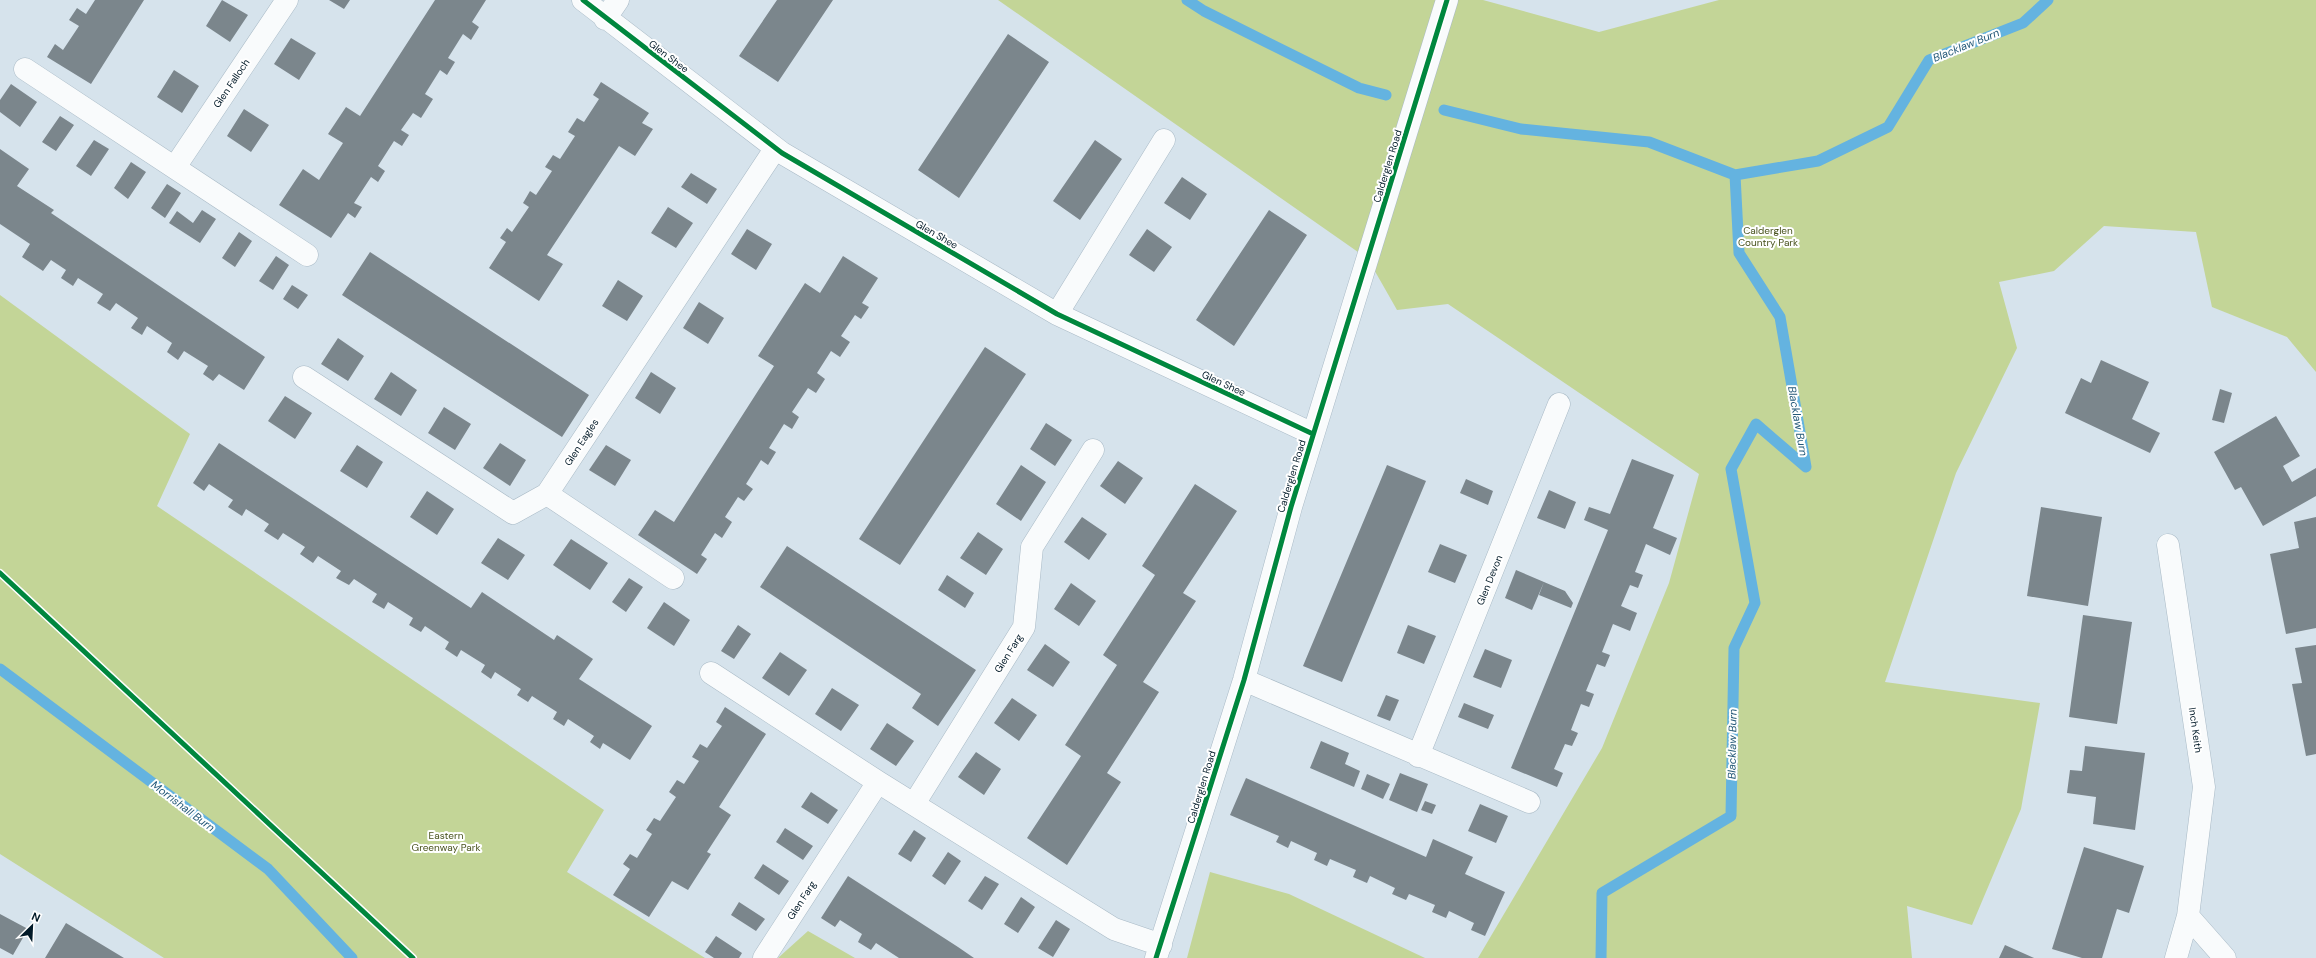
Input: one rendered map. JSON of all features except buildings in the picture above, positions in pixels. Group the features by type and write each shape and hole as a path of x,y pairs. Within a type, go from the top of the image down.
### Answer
{"street":[{"name":"Glen Falloch","path":"175,167 287,0"},
{"name":"Glen Shee","path":"583,0 605,19 775,149 1056,314 1313,434"},
{"path":"605,19 618,0"},
{"name":"Calderglen Road","path":"1159,951 1244,680 1291,507 1446,0"},
{"path":"25,69 307,255"},
{"path":"1056,314 1164,140"},
{"name":"Glen Eagles","path":"304,377 513,513 547,494 775,149"},
{"name":"Glen Devon","path":"1418,756 1559,404"},
{"name":"Glen Farg","path":"914,804 1024,627 1032,547 1093,450"},
{"path":"547,494 673,578"},
{"name":"Inch Keith","path":"2168,545 2204,787 2188,916 2176,958"},
{"path":"711,673 878,782 1114,929 1159,951"},
{"path":"1244,680 1418,756 1529,802"},
{"name":"Glen Farg","path":"764,958 878,782"},
{"path":"2188,916 2224,958"}],"green space":[{"name":"Calderglen Country Park","path":"998,0 1483,0 1599,32 1719,0 2316,0 2316,372 2287,337 2212,307 2196,232 2104,226 2054,271 1999,282 2017,348 1956,473 1885,682 2040,703 2021,809 1972,925 1907,906 1912,958 1478,958 1602,748 1669,583 1699,474 1448,304 1397,310 1368,259"},
{"name":"Eastern Greenway Park","path":"0,295 190,434 157,506 604,810 567,872 705,958 164,958 0,854"},
{"path":"1210,872 1289,894 1425,958 1187,958"},
{"path":"808,931 855,958 778,958"}],"waterway":[{"path":"1187,0 1204,11 1359,88 1386,95"},
{"name":"Blacklaw Burn","path":"1601,958 1602,893 1731,816 1734,648 1755,603 1731,469 1756,424 1806,467 1780,317 1739,253 1735,175 1818,161 1888,127 1929,60 2023,23 2048,0"},
{"path":"1444,110 1521,129 1649,142 1735,175"},
{"name":"Morrishall Burn","path":"0,669 268,869 352,958"}],"cycle path":[{"path":"583,0 782,153 1057,314 1313,434"},
{"path":"1156,958 1244,680 1291,507 1447,0"},
{"path":"0,573 413,958"}]}
